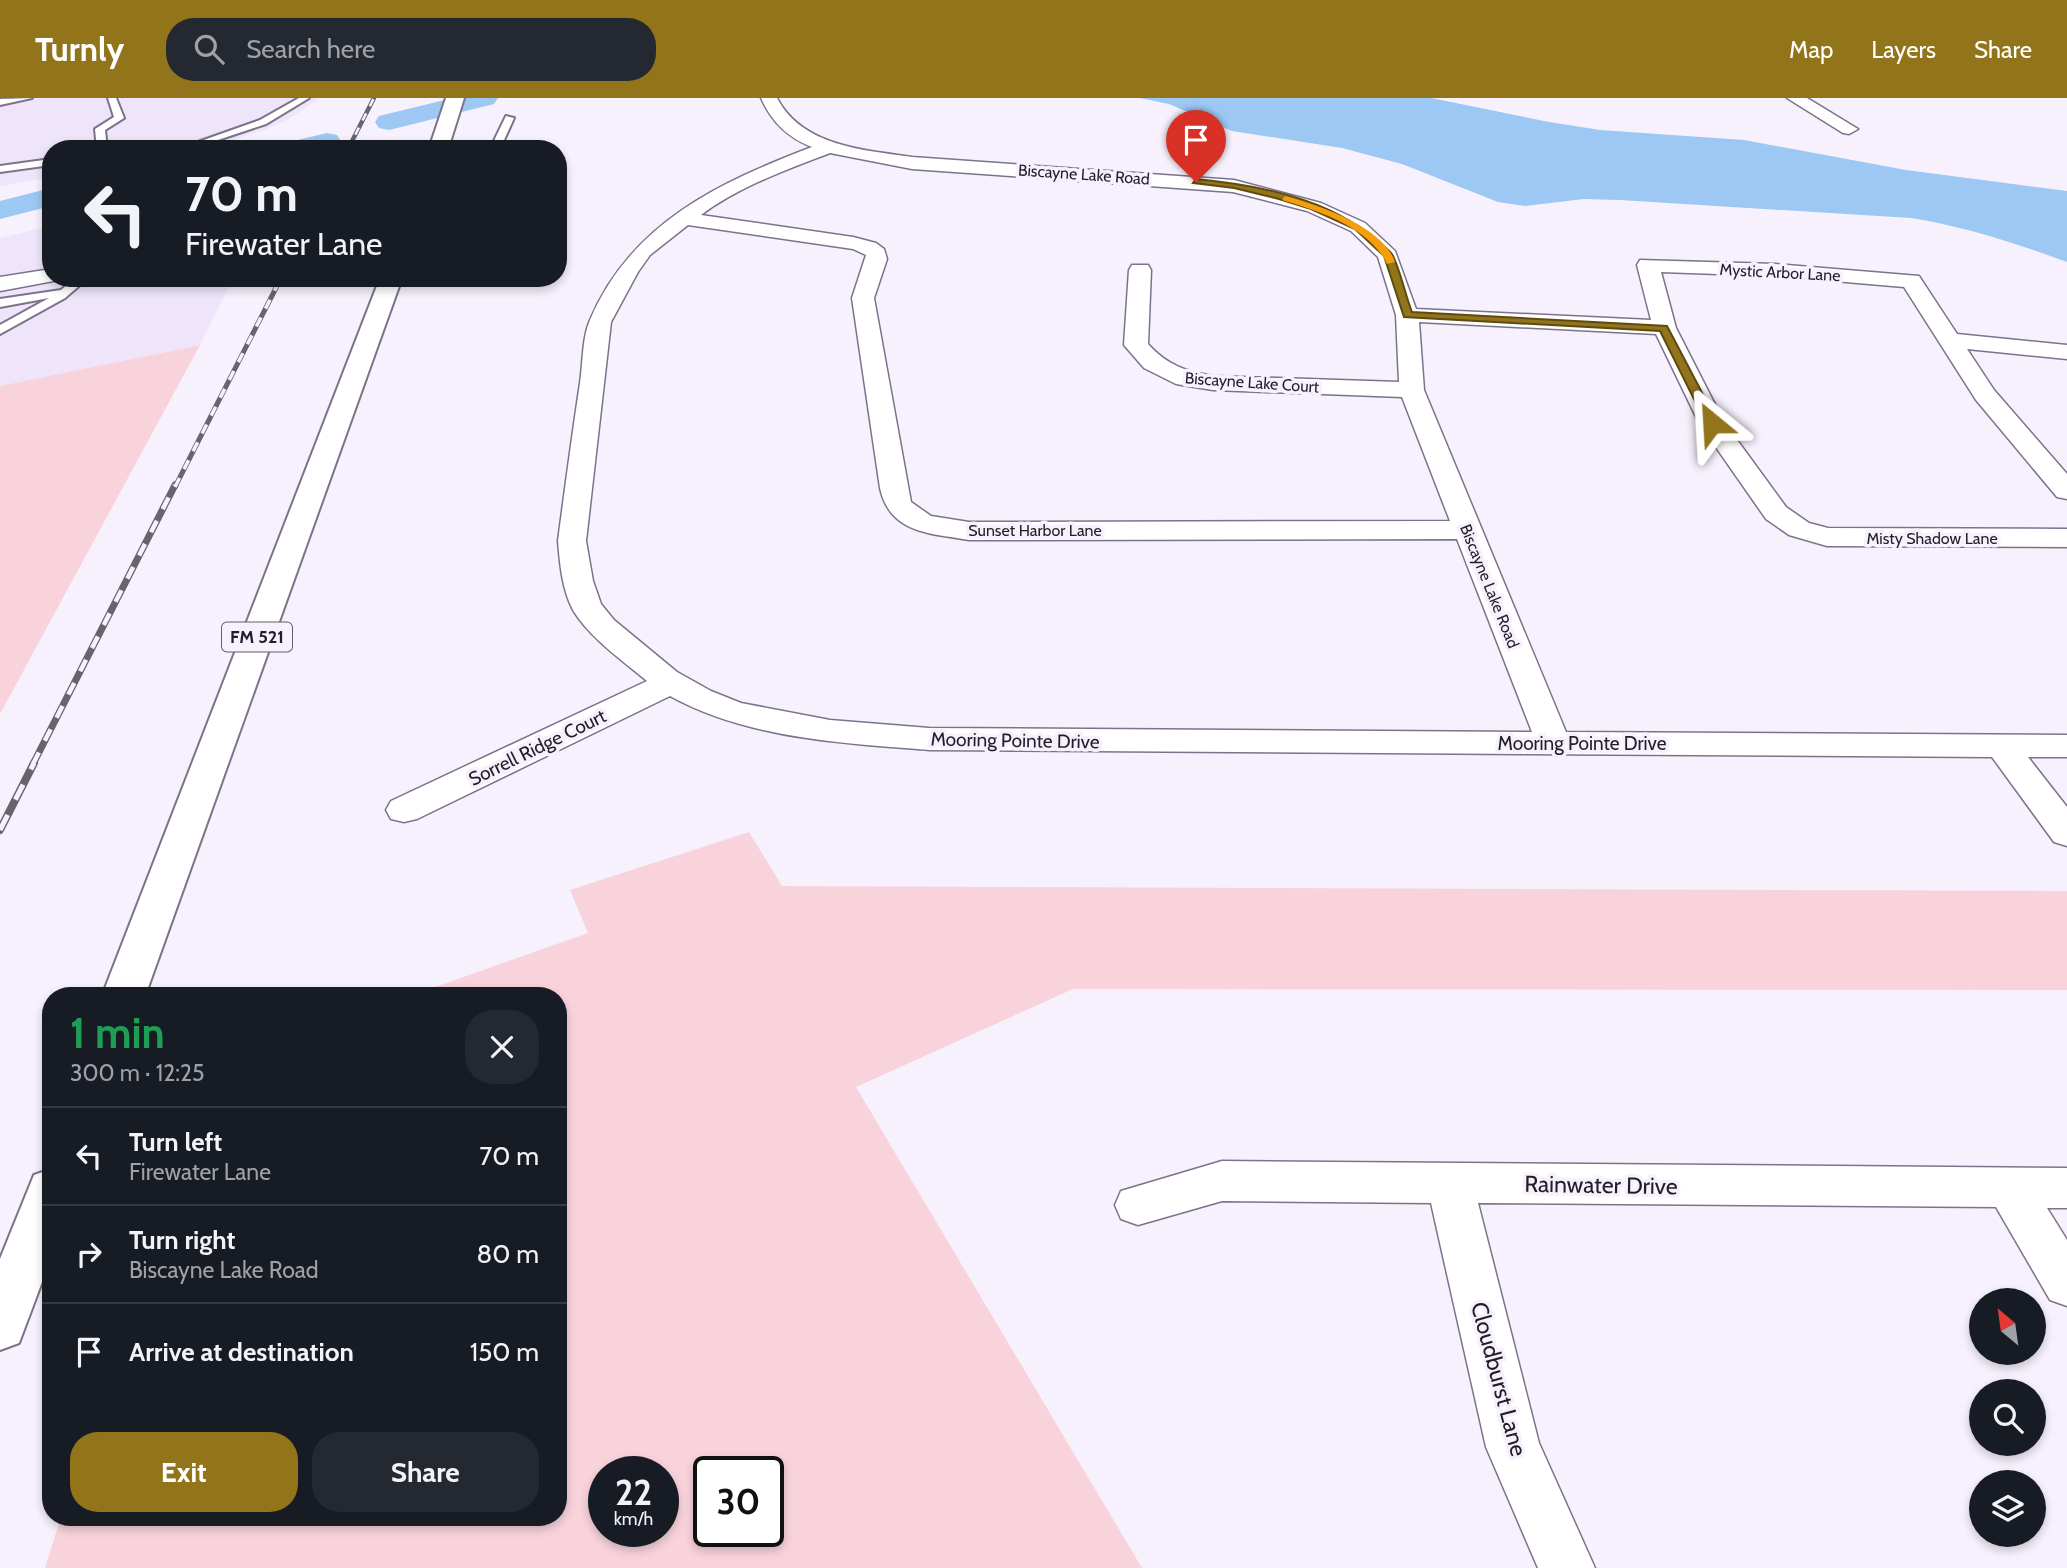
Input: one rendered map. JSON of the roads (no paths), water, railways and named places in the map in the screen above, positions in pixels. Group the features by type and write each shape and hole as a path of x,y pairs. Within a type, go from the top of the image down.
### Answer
{"main road":[{"path":"441,140 452,106"},
{"name":"FM 521","path":"126,987 387,287"},
{"path":"0,1326 42,1214"}],"street":[{"name":"Biscayne Lake Road","path":"769,98 787,125 800,135 828,146 912,163 1048,164 1234,186 1314,207 1358,228 1388,255 1408,315 1412,390 1553,743"},
{"path":"1795,98 1849,129"},
{"name":"Mooring Pointe Drive","path":"828,146 735,185 682,218 643,251 628,271 600,322 572,541 578,576 586,606 606,628 670,683 723,707 781,722 838,732 929,739 2067,746"},
{"name":"Sunset Harbor Lane","path":"682,218 853,243 877,253 863,298 894,488 898,506 923,523 969,531 1467,530"},
{"name":"Mystic Arbor Lane","path":"1664,328 1648,265 1775,270 1911,281 1951,341"},
{"name":"Biscayne Lake Court","path":"1140,270 1136,345 1152,363 1176,377 1213,383 1412,390"},
{"path":"0,284 42,277"},
{"path":"1408,315 1664,328"},
{"name":"Misty Shadow Lane","path":"1664,328 1712,423 1776,513 1799,529 1827,537 2067,538"},
{"path":"1951,341 2067,352"},
{"path":"1951,341 1985,395 2067,491"},
{"name":"Sorrell Ridge Court","path":"404,810 670,683"},
{"path":"2002,746 2067,833"},
{"name":"Rainwater Drive","path":"1138,1205 1222,1181 2067,1188"},
{"name":"Cloudburst Lane","path":"1450,1184 1513,1447 1567,1568"},
{"path":"2010,1189 2067,1284"}],"lane":[{"path":"0,102 28,98"},
{"path":"101,140 100,129 119,118 112,98"},
{"path":"209,140 263,122 305,98"},
{"path":"499,140 509,118"},
{"path":"0,169 42,163"},
{"path":"0,330 71,287"},
{"path":"0,303 65,292"}],"water":[{"path":"1140,98 1431,98 1600,130 1744,140 1906,170 2067,191 2067,262 1990,236 1911,218 1620,200 1584,199 1525,206 1498,202 1402,164 1342,148 1232,131 1169,104"}],"waterway":[{"path":"389,122 485,98"},
{"path":"0,210 42,199"}],"railway":[{"path":"353,140 374,98"},
{"path":"175,487 276,287"},
{"path":"33,764 175,485"},
{"path":"0,830 34,763"}]}
